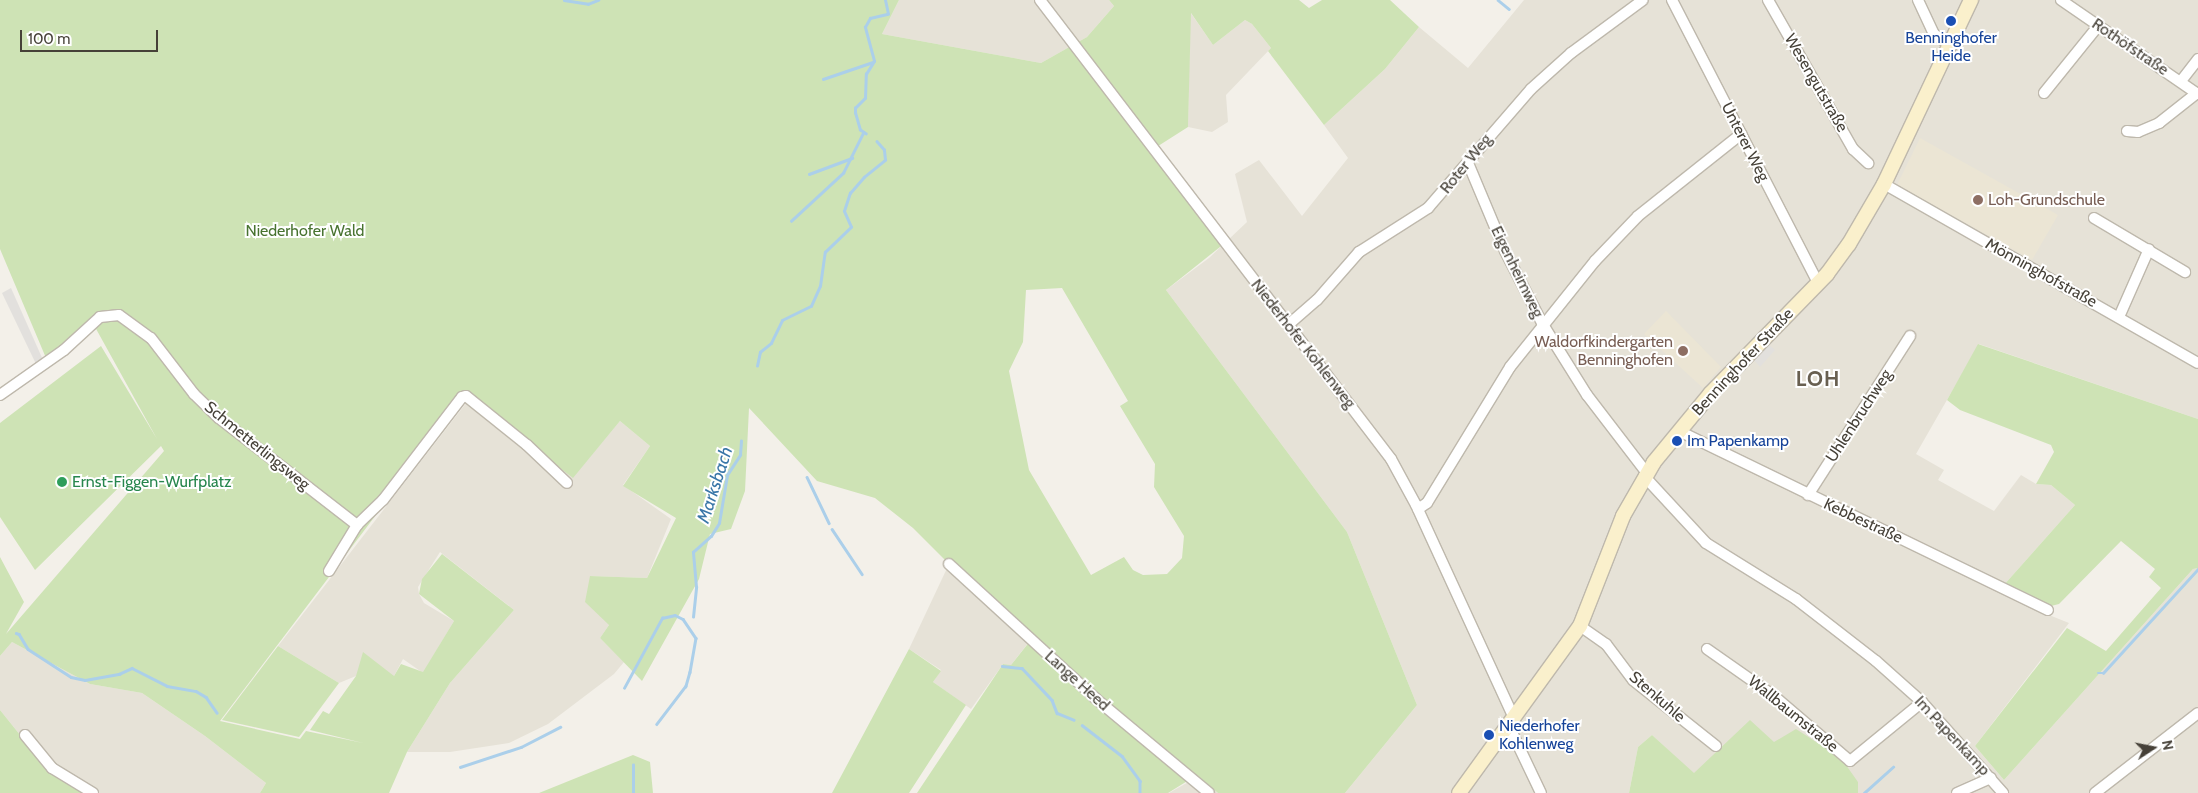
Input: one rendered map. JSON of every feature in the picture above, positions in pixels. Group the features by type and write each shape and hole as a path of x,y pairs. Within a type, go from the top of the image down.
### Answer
{"main road":[{"name":"Benninghofer Straße","path":"1459,793 1580,626 1623,516 1645,474 1679,431 1818,283 1849,244 1884,184 1971,0"}],"street":[{"name":"Niederhofer Kohlenweg","path":"1040,0 1391,459 1418,509 1541,793"},
{"name":"Roter Weg","path":"1288,325 1318,300 1359,252 1428,208 1468,163 1499,122 1531,89 1571,53 1643,0"},
{"name":"Unterer Weg","path":"1672,0 1818,283"},
{"name":"Wesengutstraße","path":"1768,0 1853,149 1868,163"},
{"path":"1918,0 1934,34 1950,46"},
{"name":"Rothöfstraße","path":"2061,0 2198,94"},
{"path":"2044,93 2098,26"},
{"path":"2181,81 2198,58"},
{"path":"2127,131 2138,132 2159,123 2198,94"},
{"path":"1418,509 1427,503 1479,412 1542,324 1595,260 1638,216 1741,134"},
{"name":"Eigenheimweg","path":"1468,163 1505,251 1542,324 1587,395 1645,474"},
{"name":"Mönninghofstraße","path":"1884,184 2198,363"},
{"path":"2094,218 2185,272"},
{"path":"2119,317 2149,249"},
{"name":"Schmetterlingsweg","path":"0,395 64,350 100,317 119,315 151,338 194,394 219,418 357,525"},
{"name":"Uhlenbruchweg","path":"1808,495 1910,336"},
{"path":"329,571 357,525 383,500 462,397 466,396 527,445 567,483"},
{"name":"Kebbestraße","path":"1679,431 2048,610"},
{"name":"Im Papenkamp","path":"1645,474 1700,538 1803,604 1876,661 1922,702 2004,793"},
{"name":"Lange Heed","path":"949,564 1096,698 1209,793"},
{"name":"Stenkuhle","path":"1580,626 1606,644 1633,680 1716,746"},
{"name":"Wallbaumstraße","path":"1708,649 1774,696 1850,762 1922,702"},
{"path":"2095,793 2108,789 2198,714"},
{"path":"25,735 52,768 93,793"},
{"path":"1957,793 1991,778"}],"shaded area":[{"path":"899,0 1109,0 1114,6 1087,37 1041,63 882,34"},
{"path":"1524,0 2198,0 2198,419 1979,344 1916,454 1944,470 1938,480 1994,511 2021,475 2036,484 2051,485 2075,505 2003,586 2047,607 2049,615 2069,623 1975,746 2004,780 2193,569 2198,568 2198,793 1858,793 1858,782 1774,743 1694,774 1652,735 1638,747 1629,793 1345,793 1417,705 1347,532 1166,290 1209,258 1247,222 1235,174 1259,160 1302,216 1348,158 1324,125 1385,69 1419,27 1468,68"},
{"path":"1190,12 1213,45 1245,20 1252,24 1271,48 1226,95 1228,122 1212,132 1188,127"},
{"name":"Loh-Grundschule","path":"1920,138 2058,215 2032,260 1897,185"},
{"path":"11,288 43,360 36,364 2,293"},
{"name":"Waldorfkindergarten Benninghofen","path":"1666,311 1721,367 1703,388 1644,334"},
{"path":"1769,345 1775,350 1760,367 1754,360"},
{"path":"467,402 573,477 620,421 650,446 623,485 671,519 647,578 590,576 609,625 600,638 624,662 614,674 548,724 509,743 450,752 407,752 450,683 514,610 440,552 418,587 419,594 424,603 454,621 423,673 403,659 394,676 356,676 339,683 278,646"},
{"path":"949,564 1029,642 1011,665 1003,664 971,709 933,682 941,670 909,649"},
{"path":"12,642 90,684 142,693 205,736 266,783 260,793 91,793 49,771 0,710 0,656"},
{"path":"1197,775 1218,793 1169,793 1192,780"}],"green space":[{"name":"Niederhofer Wald","path":"0,0 899,0 882,34 1041,63 1087,37 1114,6 1109,0 1299,0 1309,8 1322,0 1390,0 1419,27 1385,69 1324,125 1268,51 1271,48 1252,24 1245,20 1213,45 1191,13 1188,127 1155,148 1225,243 1166,290 1347,532 1417,705 1345,793 1218,793 1197,775 1168,793 917,793 1003,664 1011,665 1034,636 949,564 913,528 875,498 817,481 749,408 745,491 731,529 710,534 699,579 642,681 600,638 609,625 585,602 590,576 647,578 676,518 623,486 650,446 620,421 573,478 466,396 220,721 300,739 306,731 363,743 310,730 323,711 329,714 356,676 363,652 394,676 401,664 423,672 454,621 419,594 422,579 442,554 514,610 450,683 407,752 389,793 260,793 266,783 205,736 142,693 90,684 12,642 0,656 0,557 24,602 6,634 164,451 161,446 35,570 0,517 0,423 101,346 157,439 95,327 46,358 0,249","holes":["1062,288 1128,401 1120,406 1155,464 1154,487 1184,536 1182,558 1167,574 1143,575 1133,570 1124,557 1091,575 1029,470 1009,371 1023,342 1026,290"]},
{"path":"1978,344 2198,419 2198,568 2193,569 2004,780 1975,746 2067,628 2106,651 2161,588 2149,577 2155,569 2121,541 2059,604 2047,607 2003,586 2075,505 2051,485 2036,484 2054,452 2051,445 1960,410 1947,400"},
{"path":"278,646 339,683 299,737 222,720"},
{"path":"909,649 941,671 933,682 966,705 909,793 832,793"},
{"path":"0,710 49,771 91,793 0,793"},
{"path":"1750,720 1774,742 1796,729 1841,758 1858,782 1858,793 1629,793 1638,747 1652,735 1694,773"},
{"path":"633,755 650,762 653,793 539,793"}],"waterway":[{"path":"564,0 588,4 598,0"},
{"name":"Marksbach","path":"866,134 860,130 855,113 855,108 865,98 866,74 874,61 865,27 870,18 888,14 885,0"},
{"path":"1498,0 1509,9"},
{"path":"823,79 873,62"},
{"path":"791,221 843,173 863,133"},
{"name":"Marksbach","path":"757,366 760,352 771,343 782,320 811,306 820,286 825,252 851,227 844,211 850,193 864,177 885,160 884,150 877,142"},
{"path":"809,174 852,158"},
{"name":"Marksbach","path":"693,617 696,587 693,552 711,536 719,523 727,475 740,455 741,441"},
{"name":"Lange Heed","path":"807,477 829,523"},
{"name":"Lange Heed","path":"832,529 862,574"},
{"path":"2098,673 2103,673 2198,569"},
{"name":"Marksbach","path":"624,688 662,618 675,615 683,619 696,638 690,672 686,686 657,724"},
{"name":"Marksbach","path":"16,633 19,634 28,649 71,677 85,680 119,674 132,668 167,686 196,691 206,697 217,713"},
{"name":"Lange Heed","path":"1002,666 1022,668 1052,700 1057,713 1074,720"},
{"name":"Lange Heed","path":"1082,725 1122,756 1140,781 1140,793"},
{"name":"Marksbach","path":"460,767 521,747 560,727"},
{"path":"633,765 633,793"},
{"path":"1864,793 1893,767"}],"place":[{"name":"Benninghofer Heide","path":"1951,21"},
{"name":"Loh-Grundschule","path":"1978,200"},
{"name":"Waldorfkindergarten Benninghofen","path":"1683,351"},
{"name":"Im Papenkamp","path":"1677,441"},
{"name":"Ernst-Figgen-Wurfplatz","path":"62,482"},
{"name":"Niederhofer Kohlenweg","path":"1489,735"}],"district":[{"name":"LOH","path":"1818,379"}]}
